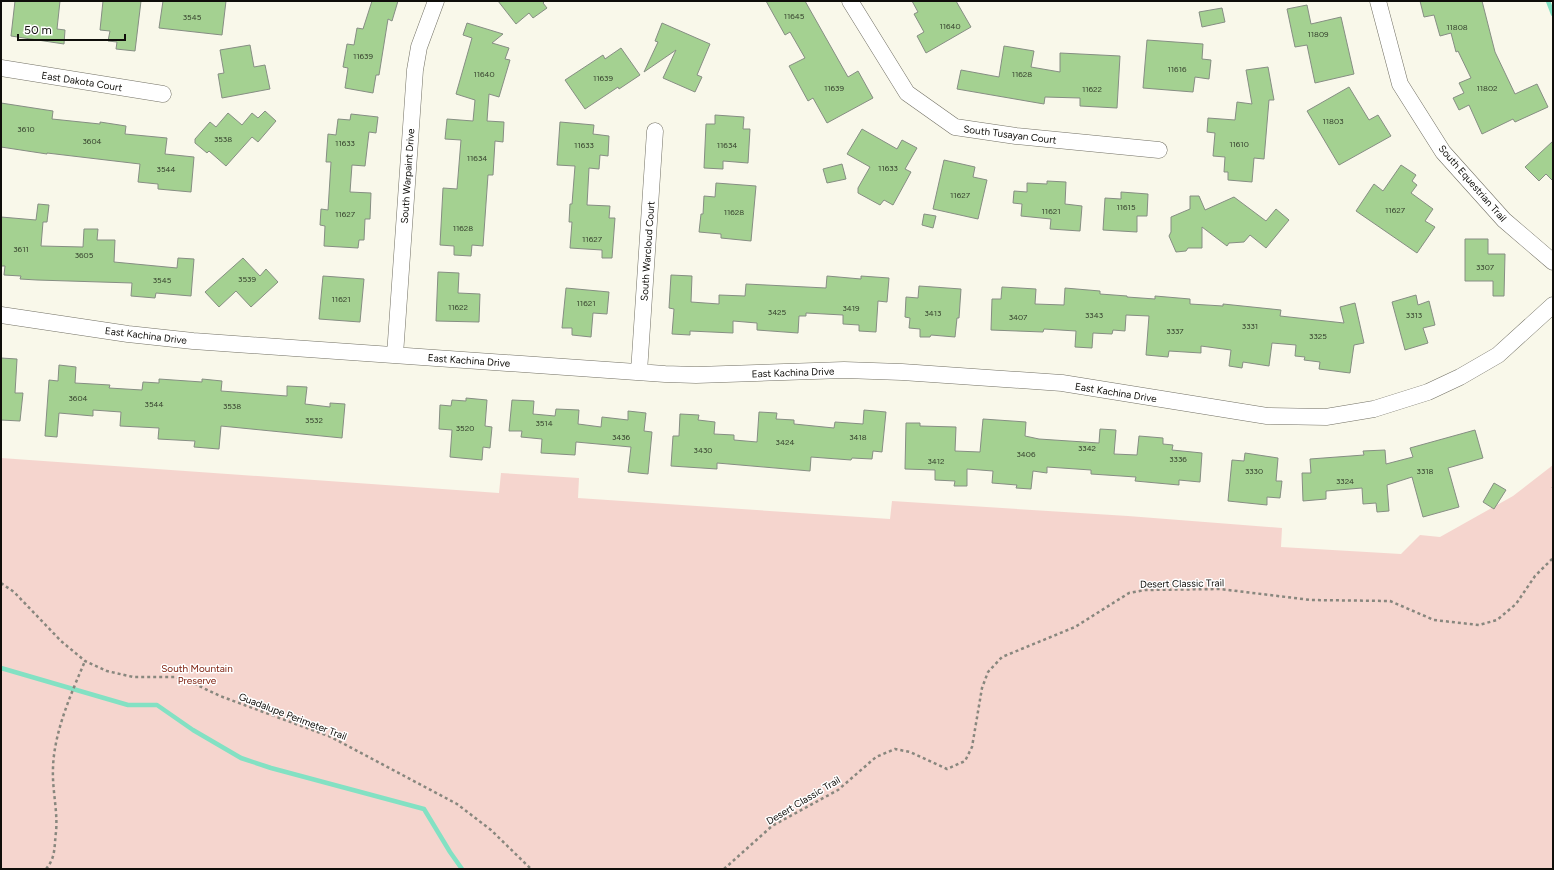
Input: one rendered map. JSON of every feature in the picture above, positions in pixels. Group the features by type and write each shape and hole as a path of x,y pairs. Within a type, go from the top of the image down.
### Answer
{"street":[{"name":"South Warpaint Drive","path":"395,355 414,70 419,47 436,1"},
{"name":"South Tusayan Court","path":"850,1 907,93 955,127 1016,136 1160,150"},
{"name":"South Equestrian Trail","path":"1378,1 1400,84 1443,152 1504,220 1553,262"},
{"name":"East Dakota Court","path":"1,68 163,94"},
{"name":"South Warcloud Court","path":"639,372 655,131"},
{"name":"East Kachina Drive","path":"1,315 128,334 193,341 639,372 696,375 844,370 1062,383 1267,416 1326,417 1374,409 1428,392 1460,377 1498,355 1553,305"}],"path":[{"name":"Desert Classic Trail","path":"724,869 772,826 838,790 876,757 895,749 910,752 947,769 965,761 972,747 982,688 988,672 1002,657 1075,627 1129,593 1145,590 1220,589 1311,600 1390,600 1434,620 1479,625 1497,620 1516,604 1535,576 1553,558"},
{"name":"Guadalupe Perimeter Trail","path":"1,583 14,592 61,641 85,661 107,671 133,677 176,677 220,696 332,737 457,804 491,830 531,869"},
{"path":"46,869 53,861 57,822 53,770 54,746 73,690 85,661"}],"green space":[{"name":"South Mountain Preserve","path":"1,458 499,493 501,473 579,478 578,498 890,519 892,501 1128,516 1282,528 1281,547 1401,554 1420,535 1440,537 1513,496 1553,465 1553,869 1,869"}],"building":[{"path":"15,1 60,1 57,29 65,30 64,44 11,36"},
{"path":"103,1 141,1 135,51 116,49 117,42 108,41 110,31 100,30"},
{"path":"163,1 226,1 222,35 159,28"},
{"path":"372,1 398,1 392,21 388,19 379,75 376,75 373,93 345,88 348,68 343,67 347,44 354,45 357,28 363,29"},
{"path":"498,1 545,1 543,3 547,8 533,18 529,13 516,24"},
{"path":"766,1 805,1 848,77 858,71 873,98 827,123 813,98 808,101 789,66 805,58 790,32 785,35"},
{"path":"912,1 956,1 971,27 926,53 917,36 924,32 914,14 918,12"},
{"path":"1420,1 1482,1 1495,52 1515,94 1537,84 1548,107 1515,122 1513,119 1482,134 1469,105 1459,110 1453,98 1464,93 1459,83 1471,78 1458,51 1456,52 1451,33 1440,36 1434,15 1424,17"},
{"path":"1307,5 1311,24 1341,17 1354,74 1315,83 1307,45 1295,47 1287,9"},
{"path":"1222,8 1225,22 1202,27 1199,12"},
{"path":"467,23 503,34 492,43 509,48 505,59 510,60 499,97 489,94 487,121 504,122 503,142 495,141 493,175 488,175 483,246 472,245 471,256 454,255 454,246 440,245 443,188 457,189 461,140 445,139 447,119 473,121 475,100 456,94 472,38 463,35"},
{"path":"662,23 710,44 697,75 702,77 695,92 663,78 676,50 644,72 658,42 655,41"},
{"path":"1147,40 1203,44 1202,59 1211,60 1209,79 1195,77 1193,92 1143,88"},
{"path":"250,45 254,67 265,65 270,89 222,98 218,74 224,73 220,50"},
{"path":"1004,46 1034,51 1031,67 1060,72 1060,53 1120,56 1117,108 1080,106 1080,98 1045,97 1044,104 957,89 961,70 999,77"},
{"path":"621,48 640,75 619,89 618,87 585,109 565,80 603,55 605,59"},
{"path":"1268,67 1274,100 1269,100 1264,159 1254,158 1252,182 1228,180 1228,172 1224,172 1225,157 1213,156 1215,133 1207,132 1208,118 1235,120 1237,102 1252,104 1246,70"},
{"path":"1349,87 1369,120 1378,115 1391,136 1339,165 1307,111"},
{"path":"1,103 53,111 52,119 100,124 100,122 126,126 125,134 167,138 165,154 194,157 191,192 158,189 158,184 138,182 140,164 47,154 1,147"},
{"path":"265,111 276,121 258,142 252,137 226,166 209,151 207,153 195,143 195,139 210,122 216,127 228,113 242,125 252,113 258,118"},
{"path":"351,114 378,117 376,133 369,132 365,166 352,165 350,192 371,193 370,219 365,219 364,240 359,240 358,248 324,246 325,226 320,225 321,209 328,210 331,162 326,162 328,134 336,135 338,119 350,120"},
{"path":"715,115 744,117 743,129 750,129 748,163 723,161 723,169 704,168 706,124 715,124"},
{"path":"560,122 594,125 593,134 609,136 608,156 600,155 599,169 589,168 587,205 610,206 609,218 615,218 612,258 602,258 602,250 570,248 572,222 569,222 570,204 572,204 575,166 557,165"},
{"path":"862,129 897,149 902,140 917,148 905,169 911,172 893,205 884,200 880,205 858,193 858,188 870,167 847,154"},
{"path":"1553,141 1553,181 1546,174 1539,181 1525,167"},
{"path":"944,160 975,167 973,177 987,180 978,219 933,209"},
{"path":"842,164 846,179 827,183 823,169"},
{"path":"1401,165 1416,175 1412,181 1417,185 1411,193 1433,209 1425,221 1435,227 1417,253 1356,211 1374,184 1383,191"},
{"path":"1047,181 1066,182 1065,204 1082,206 1080,231 1050,229 1051,219 1021,216 1022,204 1013,203 1014,191 1027,192 1027,183 1047,184"},
{"path":"716,183 756,186 751,241 721,238 721,234 699,232 701,214 703,214 704,196 715,197"},
{"path":"1121,192 1148,194 1147,216 1137,216 1137,232 1103,230 1105,198 1121,199"},
{"path":"1190,196 1199,196 1205,210 1234,197 1266,221 1276,209 1289,220 1266,248 1250,235 1244,242 1229,243 1227,246 1202,227 1202,248 1188,248 1186,251 1176,252 1169,236 1171,232 1171,217 1190,209"},
{"path":"38,204 49,205 47,222 43,222 41,246 83,247 84,229 98,229 97,240 115,240 114,262 177,268 178,258 194,259 191,296 156,293 155,298 131,296 132,283 20,279 21,276 4,275 5,266 1,266 1,217 36,220"},
{"path":"924,214 936,216 933,228 922,225"},
{"path":"1465,239 1488,239 1488,254 1505,254 1504,296 1493,296 1493,281 1465,281"},
{"path":"243,258 260,276 266,269 278,282 251,307 236,291 219,307 205,292"},
{"path":"438,272 459,273 458,293 480,294 479,322 436,321"},
{"path":"671,275 692,276 691,302 719,304 719,295 745,296 746,284 826,288 827,276 861,279 861,276 889,278 887,302 878,301 876,332 859,331 859,325 843,324 843,315 806,313 806,316 799,316 798,333 757,330 757,323 733,321 733,333 690,331 690,335 672,334 674,309 669,308"},
{"path":"323,276 364,279 360,322 319,319"},
{"path":"919,286 961,289 959,318 957,318 955,337 931,335 930,337 920,337 920,329 909,328 910,318 905,317 906,297 918,298"},
{"path":"1002,287 1036,289 1035,304 1064,305 1065,288 1100,291 1100,294 1127,297 1155,299 1155,296 1190,299 1190,304 1223,306 1223,304 1281,310 1280,316 1344,323 1340,307 1355,303 1364,343 1354,345 1350,373 1319,369 1320,362 1304,360 1305,357 1295,356 1296,345 1272,343 1269,366 1243,362 1242,368 1229,366 1231,350 1201,346 1201,353 1169,351 1168,357 1146,355 1149,316 1126,315 1125,331 1113,330 1112,334 1093,333 1092,348 1075,347 1076,331 1044,329 1043,332 991,330 992,299 1001,299"},
{"path":"566,288 609,292 607,314 593,313 591,337 572,335 572,328 562,328"},
{"path":"1416,295 1418,305 1429,301 1435,325 1423,328 1428,343 1405,350 1392,302"},
{"path":"1,358 17,359 15,393 23,393 20,421 1,420"},
{"path":"59,365 76,367 75,383 110,385 109,388 142,390 143,382 159,383 159,379 202,382 202,379 222,381 221,391 287,396 287,386 307,387 305,404 330,407 330,403 345,404 342,438 221,426 219,449 194,447 195,441 158,439 159,428 120,426 121,412 93,410 93,416 59,413 57,437 45,436 49,380 58,381"},
{"path":"466,398 487,400 485,426 492,427 490,448 483,447 482,460 450,457 452,430 439,429 440,405 451,406 452,400 466,401"},
{"path":"512,400 534,401 533,414 555,416 556,409 579,410 578,424 601,427 602,417 628,420 628,411 646,413 644,431 652,432 648,474 628,472 631,447 576,442 575,455 541,453 542,439 521,437 522,431 509,431"},
{"path":"864,410 886,412 882,452 873,451 872,459 852,458 851,460 811,457 810,471 717,463 717,469 671,466 673,436 679,436 680,414 699,415 698,420 715,422 714,434 734,435 734,440 757,442 759,412 777,413 776,419 794,420 794,424 834,428 835,422 863,424"},
{"path":"983,419 1026,422 1025,436 1039,439 1099,443 1100,429 1116,430 1114,454 1137,455 1139,436 1163,438 1163,444 1173,445 1172,450 1202,453 1200,482 1179,480 1179,485 1135,481 1136,477 1091,474 1091,470 1047,467 1047,473 1033,471 1031,489 1016,488 1017,485 992,483 993,471 967,469 967,486 954,486 955,481 935,480 935,470 905,469 906,423 920,423 920,426 956,427 955,451 980,452"},
{"path":"1475,430 1483,458 1448,468 1459,507 1423,517 1412,477 1387,485 1389,511 1377,512 1376,503 1363,504 1362,488 1326,491 1326,499 1303,501 1302,473 1311,473 1310,459 1364,455 1363,451 1385,450 1386,464 1413,457 1410,448"},
{"path":"1245,453 1278,458 1276,481 1282,481 1280,498 1267,497 1267,505 1228,501 1232,460 1244,461"},
{"path":"1494,483 1506,490 1494,509 1483,502"}],"waterway":[{"path":"1548,1 1553,14"},
{"path":"1,668 128,705 157,705 193,730 241,758 271,768 424,809 462,869"}]}
